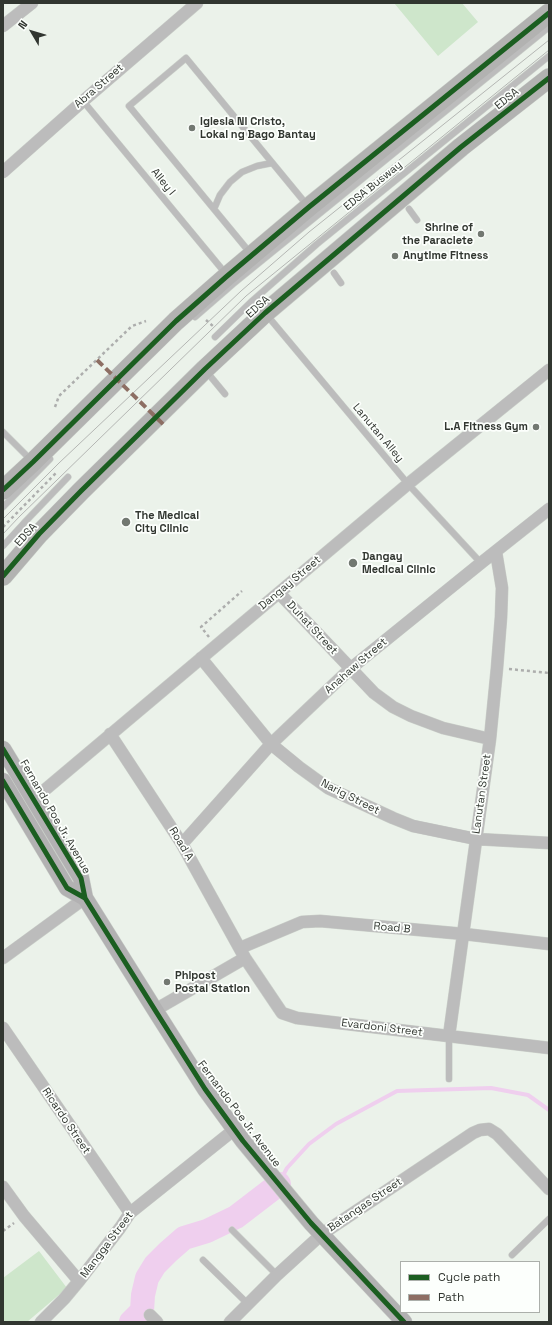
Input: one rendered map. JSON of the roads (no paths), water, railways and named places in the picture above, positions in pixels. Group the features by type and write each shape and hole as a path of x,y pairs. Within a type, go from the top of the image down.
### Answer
{"highway":[{"path":"3,490 42,461 176,322 228,276 309,207 549,12"},
{"name":"EDSA","path":"3,576 39,534 81,491 205,369 265,313 456,152 549,78"}],"main road":[{"name":"Fernando Poe Jr. Avenue","path":"3,749 81,878 85,898 205,1088 235,1129 311,1224 404,1322"},
{"name":"Fernando Poe Jr. Avenue","path":"3,781 67,888 85,898"}],"street":[{"path":"3,26 32,3"},
{"name":"Abra Street","path":"3,172 197,3"},
{"name":"Dangay Street","path":"34,799 408,484 549,370"},
{"name":"Anahaw Street","path":"182,844 271,744 350,670 480,563 549,510"},
{"name":"Lanutan Street","path":"449,1036 490,739 497,668 502,588 496,552"},
{"name":"Duhat Street","path":"279,593 374,694 393,707 411,716 443,728 490,739"},
{"name":"Narig Street","path":"201,658 271,744 299,768 328,788 413,826 476,839 549,843"},
{"name":"Road A","path":"110,734 182,844 242,953"},
{"path":"3,958 85,898"},
{"name":"Road B","path":"155,1010 242,953 302,922 320,921 464,934 549,944"},
{"name":"Evardoni Street","path":"242,953 282,1014 298,1018 549,1048"},
{"name":"Ricardo Street","path":"3,1028 130,1213"},
{"name":"Mangga Street","path":"41,1322 79,1282 130,1213 235,1129"},
{"name":"Batangas Street","path":"230,1322 277,1275 322,1234 473,1133 480,1130 489,1129 497,1134 549,1189"},
{"path":"3,1187 24,1216 79,1282"}],"lane":[{"name":"EDSA Busway","path":"195,317 233,284 549,27"},
{"name":"EDSA Busway","path":"215,337 251,302 317,244 549,56"},
{"path":"252,255 129,106 186,58 309,207"},
{"name":"Alley I","path":"83,101 228,276"},
{"path":"214,209 220,195 230,182 242,172 257,166 272,163"},
{"path":"409,209 417,220"},
{"path":"334,273 341,283"},
{"name":"Lanutan Alley","path":"265,313 408,484 480,563"},
{"path":"205,369 225,394"},
{"path":"324,383 329,378"},
{"path":"3,432 42,461 3,507"},
{"path":"3,546 68,477"},
{"path":"449,1036 449,1079"},
{"path":"512,1255 549,1219"},
{"path":"232,1230 277,1275"},
{"path":"203,1260 248,1304"}],"waterway":[{"path":"280,1181 287,1168 309,1144 336,1124 397,1091 491,1088 528,1095 549,1110"},
{"path":"131,1322 142,1311 143,1295 147,1278 155,1265 168,1252 184,1238 207,1231 236,1217 279,1184"}],"tram line":[{"path":"3,519 59,463 241,291 309,232 549,40"},
{"path":"3,534 246,296 549,50"}],"place":[{"name":"Iglesia Ni Cristo, Lokal ng Bago Bantay","path":"192,128"},
{"name":"Shrine of the Paraclete","path":"481,234"},
{"name":"Anytime Fitness","path":"395,256"},
{"name":"L.A Fitness Gym","path":"536,427"},
{"name":"The Medical City Clinic","path":"126,522"},
{"name":"Dangay Medical Clinic","path":"353,563"},
{"name":"Phlpost Postal Station","path":"167,982"}]}
